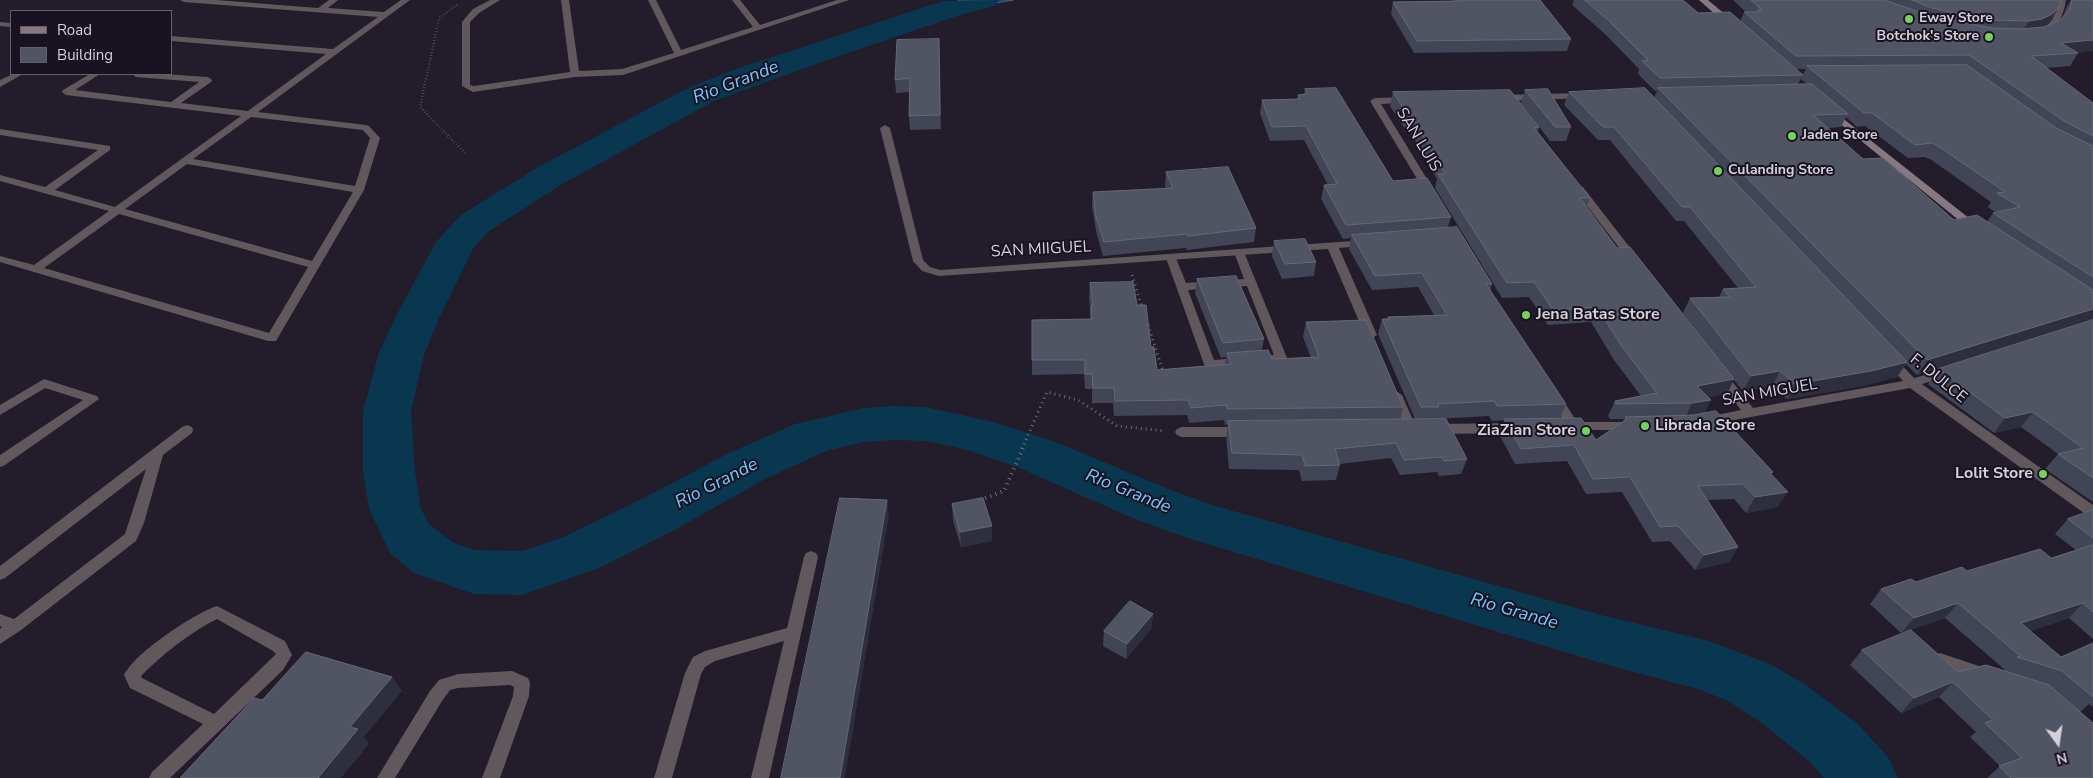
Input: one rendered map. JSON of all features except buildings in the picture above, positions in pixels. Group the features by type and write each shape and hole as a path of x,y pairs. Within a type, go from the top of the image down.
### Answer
{"main road":[{"path":"1703,0 1738,30"},
{"path":"1824,106 1982,233"}],"street":[{"path":"184,0 385,15"},
{"path":"319,11 334,0"},
{"path":"36,270 406,0"},
{"path":"496,0 476,12 466,22 466,86 480,89 575,74 623,72 845,0"},
{"path":"565,0 575,74"},
{"path":"652,0 679,54"},
{"path":"736,0 758,28"},
{"path":"815,0 822,7"},
{"path":"2037,35 2051,29 2060,11 2062,0"},
{"path":"172,38 334,52"},
{"path":"0,84 17,75"},
{"path":"0,260 272,338 359,190 375,138 366,128 66,92 94,75"},
{"path":"148,75 208,80 172,105"},
{"path":"1490,98 1513,102 1594,96"},
{"name":"SAN LUIS","path":"1423,100 1375,101 1437,203"},
{"name":"SAN MIIGUEL","path":"885,128 918,261 926,269 939,273 1380,242"},
{"path":"0,132 107,148 47,191"},
{"path":"185,160 359,190"},
{"path":"1570,177 1642,272"},
{"path":"0,178 315,265"},
{"path":"1332,245 1377,350"},
{"path":"1171,258 1209,364 1281,358 1239,252"},
{"path":"1182,287 1251,282"},
{"name":"F. DULCE","path":"1878,347 1912,384 2093,512"},
{"path":"1714,366 1750,414"},
{"name":"SAN MIGUEL","path":"1694,423 1912,384 1957,369"},
{"path":"0,411 44,382 93,399 0,462"},
{"path":"1392,386 1406,429 1535,428"},
{"path":"1548,386 1573,427"},
{"path":"1554,428 1648,425"},
{"path":"0,574 187,430"},
{"path":"1182,432 1252,431"},
{"path":"0,638 131,537 137,523 157,453"},
{"path":"760,778 811,557"},
{"path":"158,778 277,665 284,654 279,646 216,612 195,624 142,663 132,675 136,683 215,722"},
{"path":"0,620 16,626"},
{"path":"663,778 693,673 699,662 710,656 794,632"},
{"path":"1940,660 1994,678"},
{"path":"386,778 436,696 445,685 458,681 512,678 522,683 521,696 491,778"}],"path":[{"path":"463,0 439,18 420,107 466,154"},
{"path":"1127,261 1145,315"},
{"path":"1148,324 1165,378"},
{"path":"977,501 1004,491 1047,392 1078,400 1117,426 1182,432"}],"water":[{"path":"962,0 1013,0 968,8 934,20 924,11"}],"waterway":[{"name":"Rio Grande","path":"984,0 954,7 751,75 702,94 551,175 475,223 456,242 417,318 401,355 387,411 389,472 395,509 409,538 434,558 474,572 522,573 580,553 661,513 747,466 813,436 864,425 894,423 926,424 975,434 1035,454 1147,502 1200,522 1601,639 1709,667 1750,683 1784,704 1834,743 1865,778"}],"place":[{"name":"Eway Store","path":"1909,19"},
{"name":"Botchok's Store","path":"1989,37"},
{"name":"Jaden Store","path":"1792,136"},
{"name":"Culanding Store","path":"1718,171"},
{"name":"Jena Batas Store","path":"1526,315"},
{"name":"Librada Store","path":"1645,426"},
{"name":"ZiaZian Store","path":"1586,431"},
{"name":"Lolit Store","path":"2043,474"}]}
